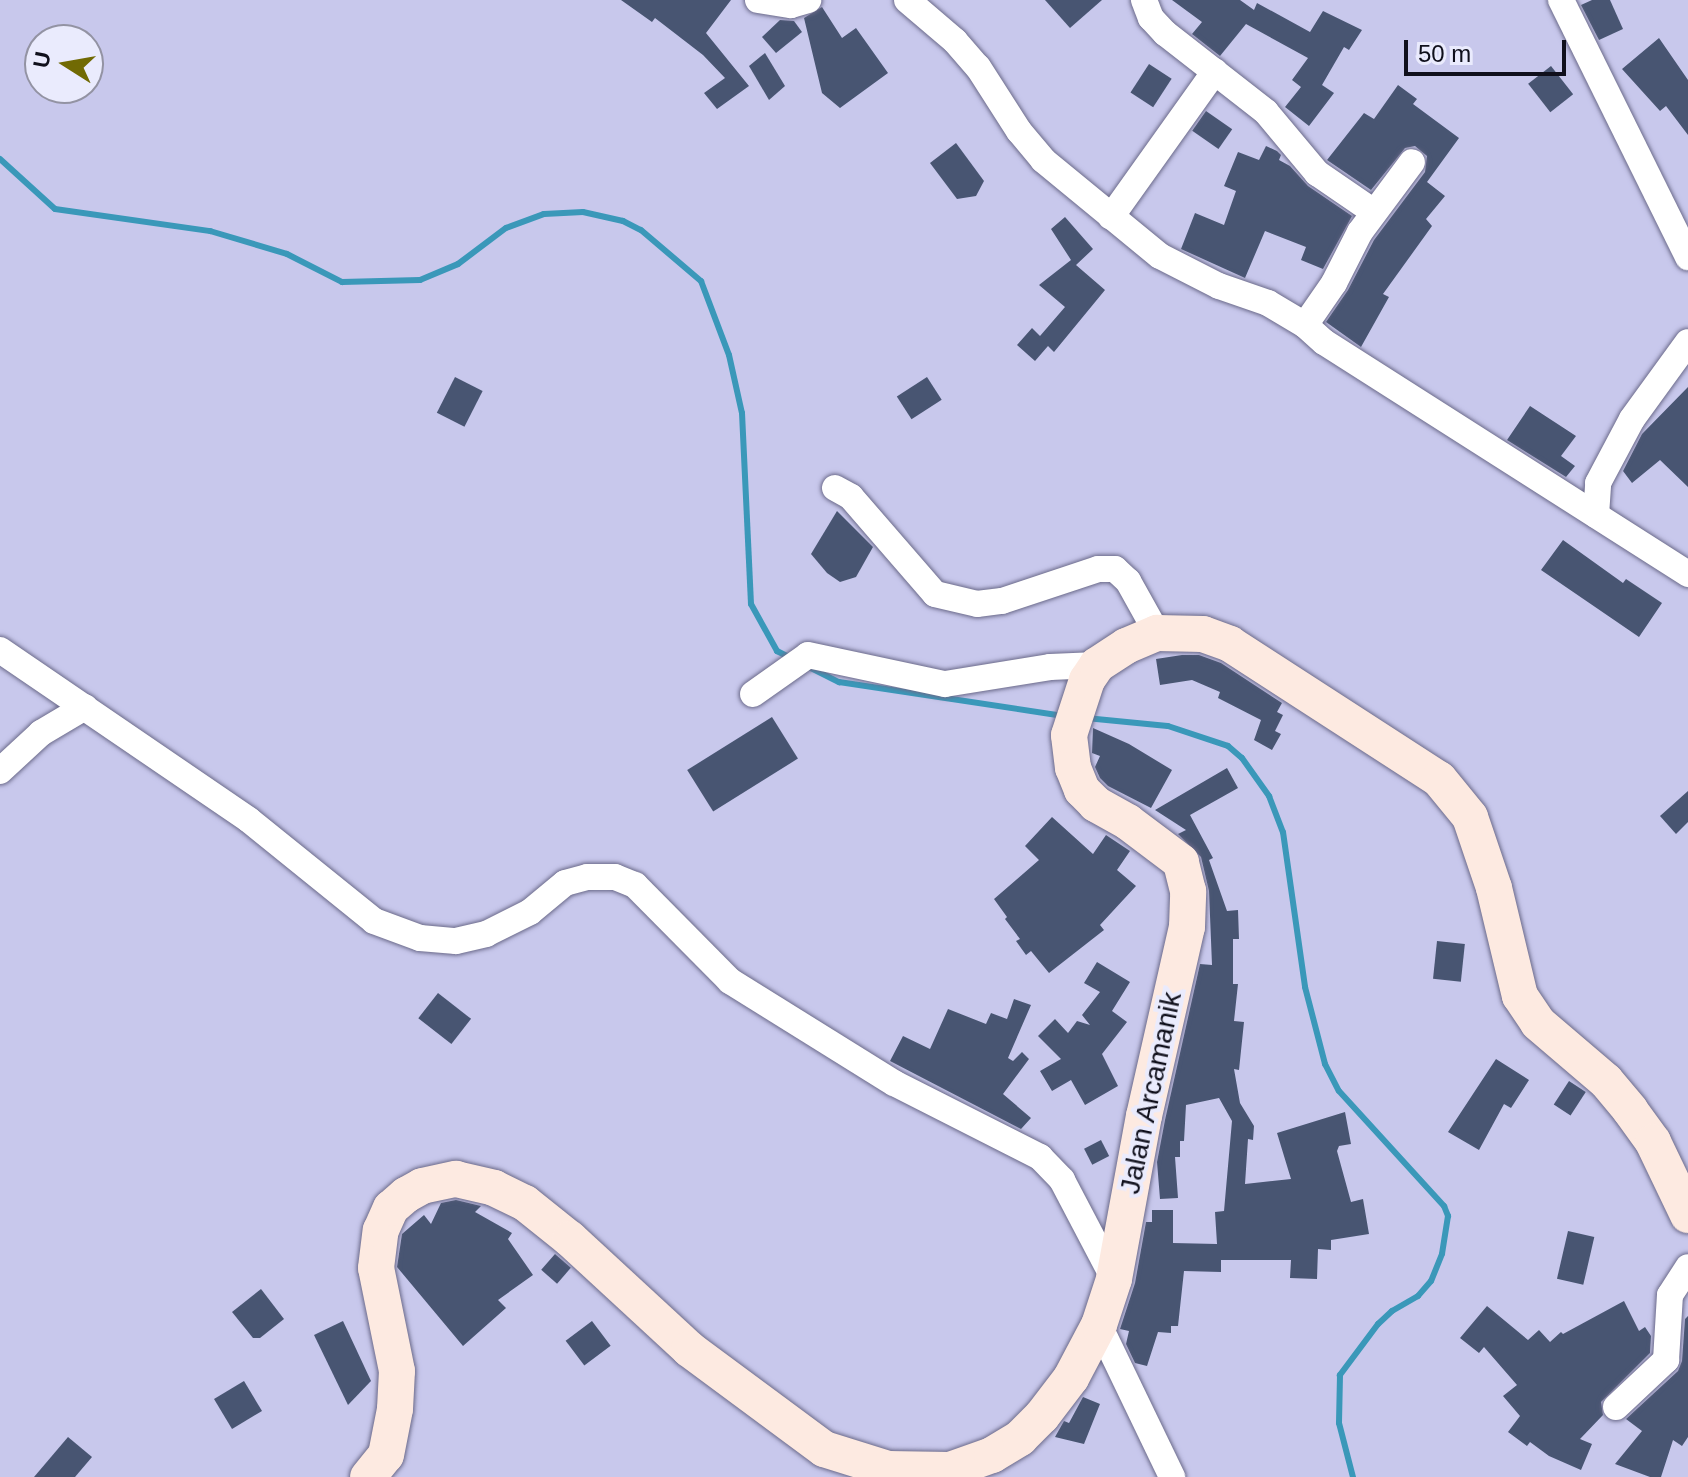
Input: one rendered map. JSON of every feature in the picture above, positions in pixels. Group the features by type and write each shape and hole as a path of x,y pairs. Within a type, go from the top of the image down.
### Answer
{"street":[{"path":"758,0 791,5 808,0"},
{"path":"907,0 955,41 978,67 1019,131 1043,160 1111,217 1180,268 1268,303 1305,325 1324,342 1688,574"},
{"path":"1144,0 1151,18 1165,33 1266,112 1317,173 1374,212"},
{"path":"1561,0 1688,257"},
{"path":"1111,217 1215,71"},
{"path":"1305,325 1334,283 1374,212 1412,162"},
{"path":"1596,515 1598,483 1625,432 1688,342"},
{"path":"835,488 851,497 935,594 977,604 1002,601 1098,569 1115,569 1128,581 1157,633"},
{"path":"753,694 808,655 945,684 1050,667 1097,665 1126,646 1157,633 1203,634 1230,644 1439,779 1470,817 1494,888 1520,996 1538,1023 1606,1081 1630,1110 1653,1142 1688,1215"},
{"path":"0,650 249,820 374,921 420,938 456,941 486,934 530,912 565,883 587,877 615,877 635,885 730,981 894,1083 1040,1157 1062,1180 1114,1279"},
{"name":"Jalan Arcamanik","path":"368,1477 386,1455 395,1409 397,1371 376,1268 381,1230 391,1208 422,1186 456,1179 494,1188 525,1203 570,1239 689,1349 824,1449 888,1469 929,1472 969,1465 1020,1438 1071,1378 1099,1325 1114,1279 1144,1116 1187,927 1188,891 1181,862 1128,822 1096,804 1082,790 1073,768 1069,735 1081,693 1097,665"},
{"path":"0,771 41,733 85,707"},
{"path":"1616,1407 1666,1360 1670,1295 1688,1267"},
{"path":"1099,1325 1172,1477"}],"building":[{"path":"621,0 731,0 706,33 749,86 717,109 704,93 725,78 703,55 655,18 652,22"},
{"path":"1045,0 1102,0 1070,28"},
{"path":"1172,0 1240,0 1254,10 1257,3 1310,32 1323,11 1362,30 1349,50 1344,47 1322,85 1334,93 1309,126 1285,107 1301,87 1292,80 1308,58 1246,24 1220,56 1192,34 1202,22"},
{"path":"1592,0 1610,0 1623,29 1599,40 1581,5"},
{"path":"822,7 842,38 856,28 888,73 840,108 822,93 804,18"},
{"path":"780,20 794,21 802,32 776,53 762,37"},
{"path":"1659,38 1688,80 1688,135 1666,106 1660,111 1622,69"},
{"path":"765,53 785,86 769,100 749,66"},
{"path":"1149,64 1172,79 1153,107 1130,93"},
{"path":"1551,66 1573,94 1550,112 1528,84"},
{"path":"1398,85 1417,99 1413,104 1459,138 1427,182 1445,196 1426,219 1432,226 1383,294 1389,297 1361,347 1326,322 1348,290 1374,240 1425,172 1427,156 1415,146 1405,148 1371,190 1327,160 1364,113 1374,119"},
{"path":"1206,111 1232,129 1218,149 1192,131"},
{"path":"956,143 984,181 976,196 957,199 930,163"},
{"path":"1266,146 1277,151 1281,155 1279,160 1290,166 1308,186 1352,216 1323,269 1301,260 1306,247 1265,231 1245,278 1181,249 1195,213 1224,225 1236,191 1224,186 1238,152 1259,160"},
{"path":"1065,217 1093,249 1076,265 1105,290 1054,352 1048,346 1035,361 1017,345 1032,328 1040,336 1065,307 1039,285 1071,260 1051,229"},
{"path":"455,377 483,391 464,427 437,413"},
{"path":"927,377 942,400 912,419 897,397"},
{"path":"1688,387 1688,487 1660,460 1632,483 1623,471 1642,434"},
{"path":"1530,406 1576,436 1561,456 1575,466 1566,477 1507,440"},
{"path":"837,511 873,547 856,577 840,582 827,573 811,554"},
{"path":"1563,540 1623,583 1626,579 1662,603 1639,637 1541,570"},
{"path":"1199,655 1221,663 1282,703 1277,712 1283,715 1275,731 1281,734 1272,750 1254,740 1261,720 1218,698 1220,692 1192,680 1160,685 1156,659"},
{"path":"772,717 798,759 713,812 687,770"},
{"path":"1093,728 1129,744 1172,770 1151,808 1108,786 1100,778 1095,767 1100,756 1092,753"},
{"path":"1227,768 1238,788 1190,815 1213,858 1209,860 1227,911 1238,910 1239,939 1233,939 1233,984 1238,984 1234,1021 1244,1022 1239,1070 1234,1069 1240,1103 1254,1126 1253,1140 1248,1139 1245,1184 1291,1179 1277,1133 1345,1112 1351,1144 1339,1146 1337,1151 1351,1202 1363,1199 1369,1234 1331,1240 1331,1250 1318,1249 1317,1279 1290,1278 1291,1260 1221,1260 1221,1272 1184,1271 1178,1326 1171,1326 1171,1333 1158,1332 1147,1366 1135,1363 1126,1344 1129,1331 1120,1329 1135,1283 1146,1222 1152,1222 1152,1210 1173,1210 1173,1243 1217,1244 1215,1212 1224,1211 1232,1121 1219,1098 1186,1105 1184,1141 1180,1141 1180,1157 1175,1157 1178,1198 1160,1199 1157,1162 1165,1120 1200,964 1212,965 1209,891 1201,857 1178,834 1186,830 1155,810"},
{"path":"1688,791 1688,822 1676,834 1660,816"},
{"path":"1052,817 1093,854 1106,835 1130,851 1117,870 1136,886 1100,925 1104,930 1049,973 1031,951 1026,955 1016,941 1020,939 994,899 1039,860 1025,846"},
{"path":"1437,941 1465,944 1461,982 1433,979"},
{"path":"1097,962 1130,982 1112,1011 1127,1022 1102,1054 1118,1086 1085,1105 1071,1080 1052,1091 1040,1071 1061,1059 1038,1036 1055,1019 1068,1033 1077,1021 1090,1025 1082,1015 1100,992 1084,983"},
{"path":"438,993 471,1019 451,1044 418,1018"},
{"path":"1014,999 1031,1005 1008,1058 1013,1061 1022,1052 1029,1059 1003,1094 1031,1118 1021,1129 890,1061 903,1036 930,1049 948,1009 986,1024 991,1013 1007,1019"},
{"path":"1496,1059 1529,1080 1511,1108 1504,1104 1479,1150 1448,1132"},
{"path":"1569,1081 1586,1092 1571,1115 1554,1104"},
{"path":"1101,1140 1109,1156 1092,1165 1084,1149"},
{"path":"456,1200 481,1206 475,1212 512,1233 508,1239 533,1275 498,1300 506,1308 463,1346 397,1267 402,1234 424,1215 431,1224 441,1203"},
{"path":"1568,1231 1594,1237 1583,1285 1557,1279"},
{"path":"555,1254 571,1268 557,1284 541,1270"},
{"path":"261,1289 284,1319 260,1338 253,1338 232,1312"},
{"path":"1624,1301 1639,1331 1645,1327 1651,1336 1650,1353 1601,1402 1603,1415 1580,1439 1592,1444 1581,1470 1549,1456 1530,1442 1527,1446 1508,1432 1520,1416 1503,1396 1517,1385 1484,1347 1479,1353 1460,1338 1487,1306 1528,1340 1539,1330 1550,1342 1561,1332 1563,1334"},
{"path":"1688,1316 1688,1437 1682,1446 1673,1440 1661,1477 1650,1477 1615,1464 1642,1431 1626,1419 1678,1371 1682,1361 1685,1319"},
{"path":"343,1321 371,1381 348,1405 314,1335"},
{"path":"592,1321 611,1346 584,1366 566,1341"},
{"path":"244,1381 262,1411 232,1429 214,1399"},
{"path":"1083,1397 1100,1404 1084,1444 1055,1437 1064,1421 1069,1423"},
{"path":"68,1437 92,1457 75,1477 34,1477"}],"waterway":[{"path":"0,159 55,209 210,231 287,254 342,282 420,280 458,264 506,228 544,214 583,212 623,221 641,230 701,281 729,355 742,413 751,604 777,651 791,658"},
{"path":"809,667 839,682 1063,716"},
{"path":"1086,718 1168,726 1228,746 1242,758 1269,796 1283,832 1305,987 1325,1064 1339,1091 1444,1206 1448,1216 1442,1254 1431,1281 1418,1296 1392,1311 1378,1324 1340,1375 1339,1423 1353,1477"}]}
